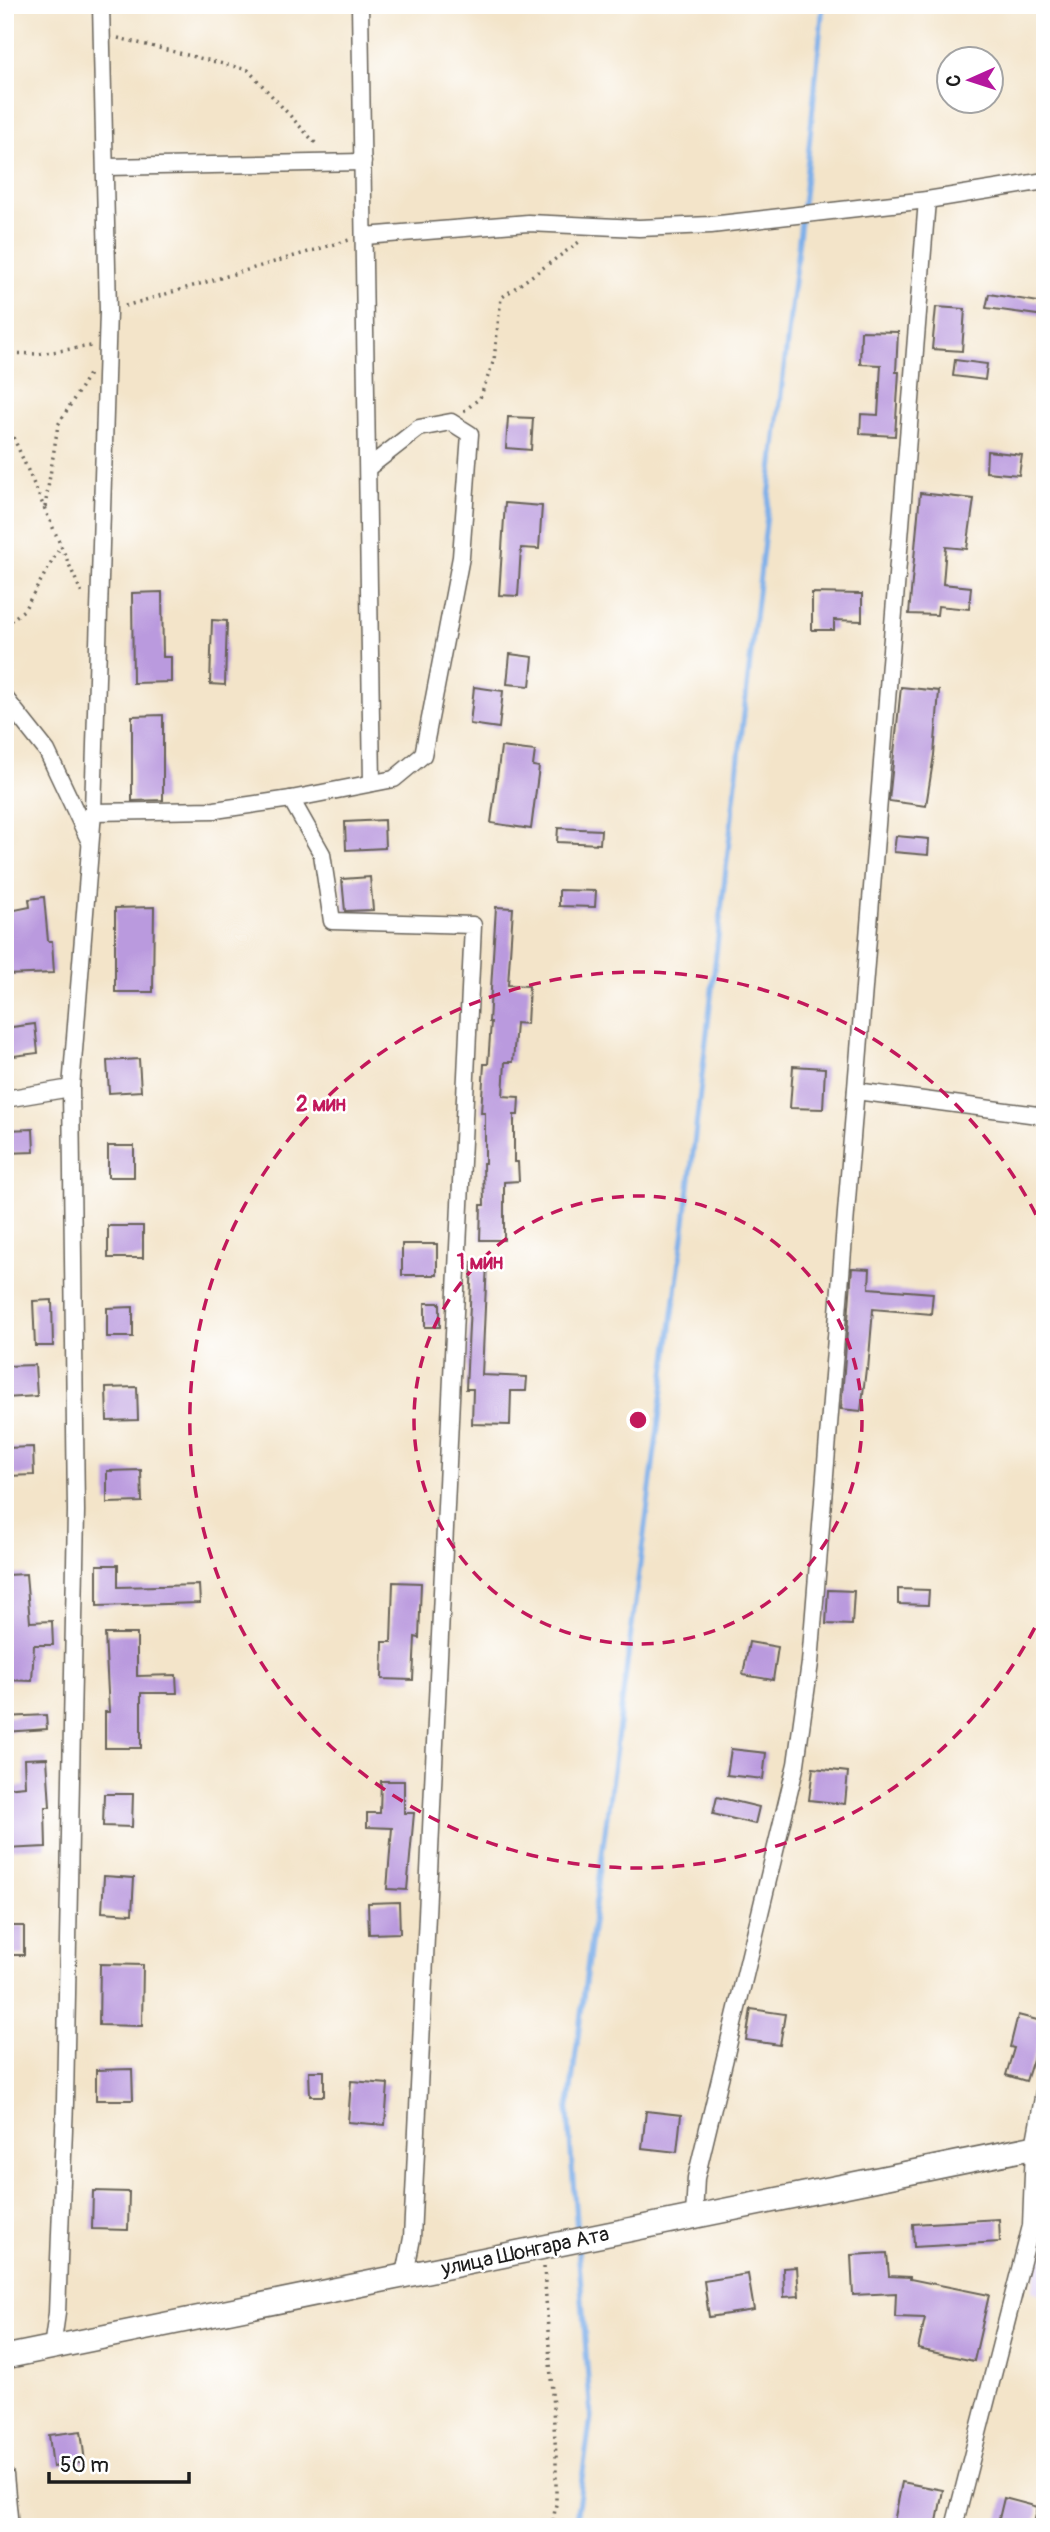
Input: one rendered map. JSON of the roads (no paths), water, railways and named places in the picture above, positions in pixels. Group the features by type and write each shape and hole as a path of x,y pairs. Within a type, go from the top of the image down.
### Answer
{"main road":[{"name":"улица Шонгара Ата","path":"5,2357 1039,2146"}],"street":[{"path":"52,2348 57,2313 65,2102 76,1511 71,1088 93,812 108,311 107,167 101,5"},
{"path":"360,5 372,783"},
{"path":"107,167 363,162"},
{"path":"365,236 528,223 639,228 711,225 927,200 1045,181"},
{"path":"694,2217 696,2178 796,1764 810,1663 927,200"},
{"path":"93,812 215,810 291,799 394,779 423,755 461,557 470,434 452,422 419,428 369,467"},
{"path":"5,698 47,751 91,845"},
{"path":"291,799 322,854 332,921 474,925 412,2238 405,2276"},
{"path":"5,1099 71,1088"},
{"path":"856,1091 1045,1116"},
{"path":"954,2527 1031,2226 1045,2087"},
{"path":"5,2475 10,2527"}],"waterway":[{"path":"577,2233 568,2113 685,1222 805,187 823,5"},
{"path":"575,2527 591,2417 578,2247"}]}
